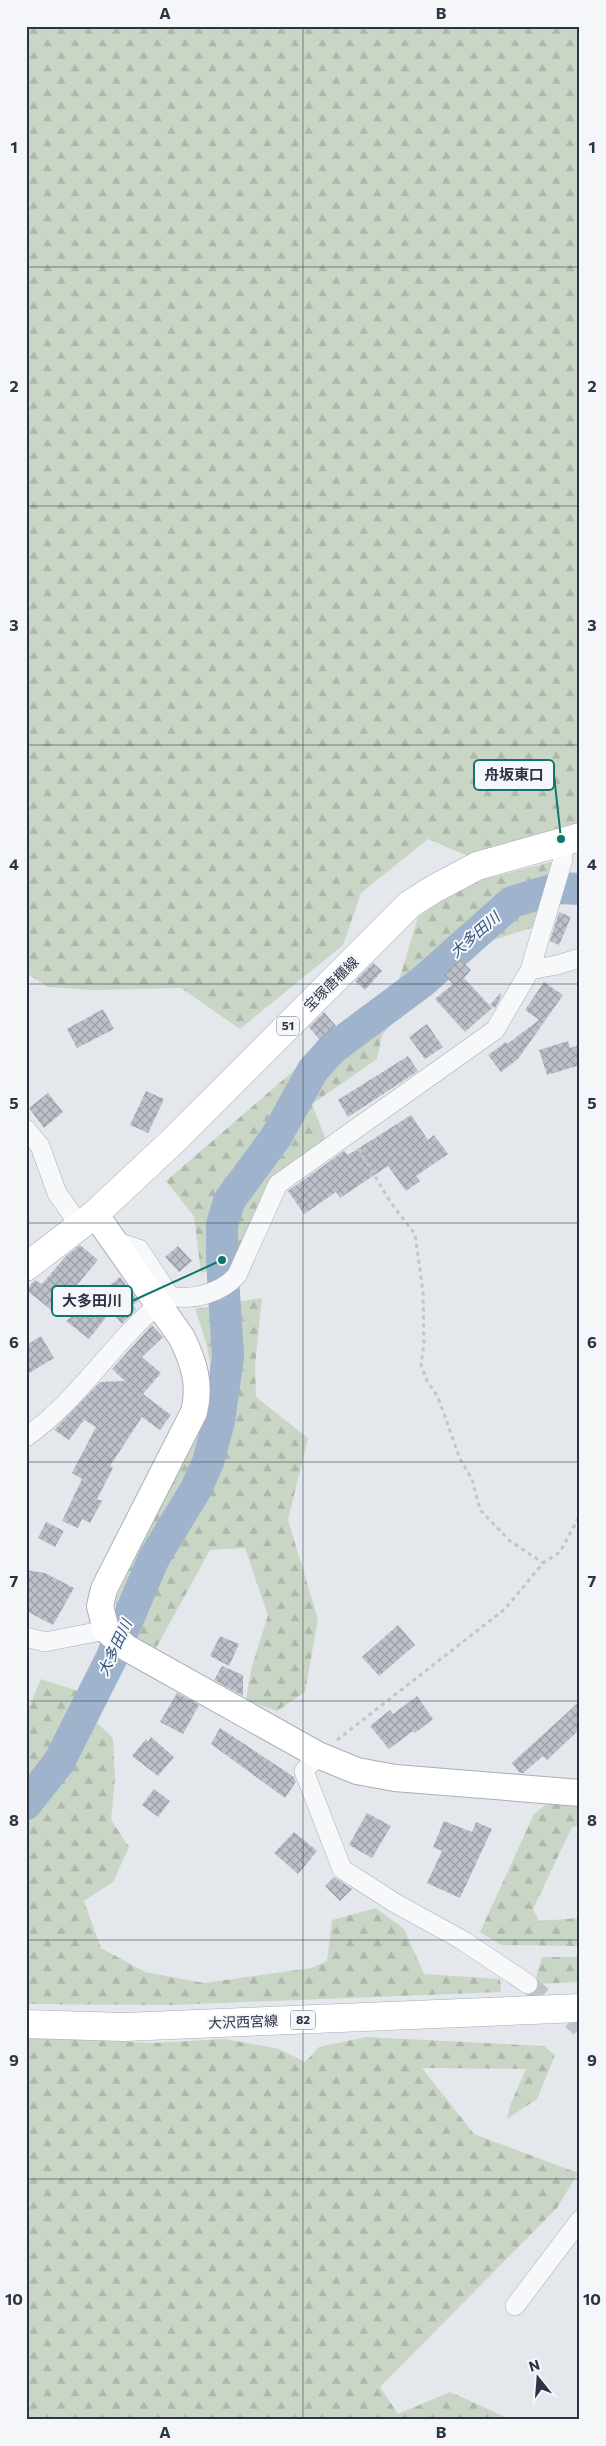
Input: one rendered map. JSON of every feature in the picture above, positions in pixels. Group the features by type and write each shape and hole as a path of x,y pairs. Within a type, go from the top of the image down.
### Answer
{"main road":[{"name":"宝塚唐櫃線","path":"26,1266 87,1220 173,1141 410,904 478,866 571,839"},
{"name":"大沢西宮線","path":"26,2024 124,2027 580,2008"}],"street":[{"path":"114,1241 139,1249 170,1296 185,1299 228,1286 237,1275 278,1184 350,1135 495,1030 530,970 571,839"},
{"path":"530,970 580,958"},
{"path":"26,1129 40,1146 57,1193 114,1241 159,1304 191,1357 198,1387 194,1412 104,1589 100,1606 106,1630 127,1648 318,1755 357,1771 395,1778 580,1793"},
{"path":"26,1437 74,1395 107,1355 159,1304"},
{"path":"26,1636 45,1642 106,1630"},
{"path":"318,1755 304,1771 342,1869 395,1904 462,1940 528,1984"},
{"path":"515,2306 580,2220"}],"path":[{"path":"350,1135 391,1203 415,1234 424,1292 424,1344 421,1365 427,1381 438,1397 460,1459 472,1479 480,1510 510,1542 542,1563"},
{"path":"318,1755 505,1609 542,1563 560,1552 580,1515"}],"green space":[{"path":"26,26 580,26 580,828 475,859 428,839 361,893 343,945 240,1029 181,988 92,990 48,987 26,973"},
{"path":"563,859 535,927 493,940 470,944 424,986 382,1035 377,1059 312,1104 325,1138 267,1187 234,1261 201,1273 194,1216 166,1181 399,980 418,917 468,883"},
{"path":"262,1298 255,1366 256,1397 308,1438 288,1520 318,1619 305,1692 277,1711 246,1700 251,1670 268,1615 245,1548 210,1550 155,1650 117,1623 116,1598 211,1399 211,1374 208,1353 195,1309"},
{"path":"41,1679 81,1692 96,1722 113,1738 115,1779 111,1820 129,1847 113,1882 84,1901 101,1948 145,1972 204,1983 311,1968 327,1961 332,1920 376,1908 404,1929 424,1974 500,1979 501,1992 170,2005 26,2004 26,1714"},
{"path":"550,1801 580,1803 580,1825 572,1827 533,1909 539,1921 580,1918 580,1946 501,1945 480,1932 534,1814"},
{"path":"542,1957 580,1957 580,1982 534,1984"},
{"path":"26,2036 152,2043 225,2039 279,2049 305,2062 319,2047 366,2037 544,2046 555,2055 537,2099 507,2119 510,2105 526,2069 422,2068 474,2134 578,2173 557,2208 380,2387 398,2414 450,2392 512,2420 26,2420"}],"building":[{"path":"559,912 571,917 559,945 550,941"},
{"path":"459,959 471,970 464,978 492,1008 465,1032 435,999 453,984 444,975"},
{"path":"373,963 382,971 365,990 355,981"},
{"path":"544,982 563,995 518,1059 501,1072 488,1055 506,1042 507,1044 539,1020 525,1010"},
{"path":"500,993 502,995 495,1008 490,1005"},
{"path":"103,1009 114,1029 77,1048 67,1029"},
{"path":"324,1012 336,1026 320,1040 309,1027"},
{"path":"427,1024 443,1047 425,1059 409,1037"},
{"path":"568,1041 570,1048 580,1045 580,1065 547,1075 539,1050"},
{"path":"408,1056 418,1071 348,1117 338,1100"},
{"path":"146,1091 164,1099 148,1133 130,1125"},
{"path":"48,1093 63,1112 44,1128 29,1108"},
{"path":"411,1115 428,1140 434,1135 448,1154 416,1176 420,1181 406,1191 388,1166 340,1198 336,1192 304,1214 288,1191 344,1151 348,1155"},
{"path":"80,1245 98,1260 54,1312 26,1290 35,1280 42,1284 66,1256"},
{"path":"178,1246 192,1261 179,1272 165,1257"},
{"path":"120,1277 138,1301 133,1305 136,1309 122,1324 111,1311 89,1339 66,1321"},
{"path":"152,1325 163,1337 142,1357 161,1373 143,1394 171,1415 160,1430 142,1417 110,1466 113,1468 97,1499 102,1501 90,1523 82,1519 78,1528 62,1521 82,1479 72,1473 96,1427 84,1420 69,1440 54,1430 100,1382 125,1381 112,1369"},
{"path":"41,1336 54,1358 26,1375 26,1345"},
{"path":"46,1522 64,1531 55,1547 38,1538"},
{"path":"26,1570 45,1573 74,1588 53,1625 26,1611"},
{"path":"398,1625 415,1645 379,1676 362,1657"},
{"path":"220,1636 239,1644 229,1666 210,1656"},
{"path":"222,1666 243,1675 243,1696 214,1680"},
{"path":"177,1693 199,1705 183,1734 160,1722"},
{"path":"417,1696 433,1719 389,1749 370,1726 390,1710 393,1714"},
{"path":"580,1701 580,1729 547,1760 543,1756 523,1773 520,1773 512,1763"},
{"path":"220,1728 294,1777 296,1782 285,1798 211,1744"},
{"path":"151,1737 174,1757 158,1776 132,1756 146,1739 148,1742"},
{"path":"154,1789 170,1801 158,1817 142,1805"},
{"path":"367,1813 391,1826 372,1858 349,1845"},
{"path":"444,1821 472,1832 476,1822 492,1829 460,1898 427,1883 442,1851 433,1847"},
{"path":"294,1832 317,1851 298,1874 274,1853"},
{"path":"334,1877 352,1889 340,1901 325,1886"}],"waterway":[{"name":"大多田川","path":"26,1804 59,1762 111,1659 154,1558 196,1489 208,1462 219,1421 228,1357 222,1260 222,1225 229,1201 276,1137 313,1070 332,1049 422,982 512,902 558,888 580,889"}],"tunnel":[{"path":"528,1984 580,2027"}],"place":[{"name":"舟坂東口","path":"561,839"},
{"name":"大多田川","path":"222,1260"}]}
